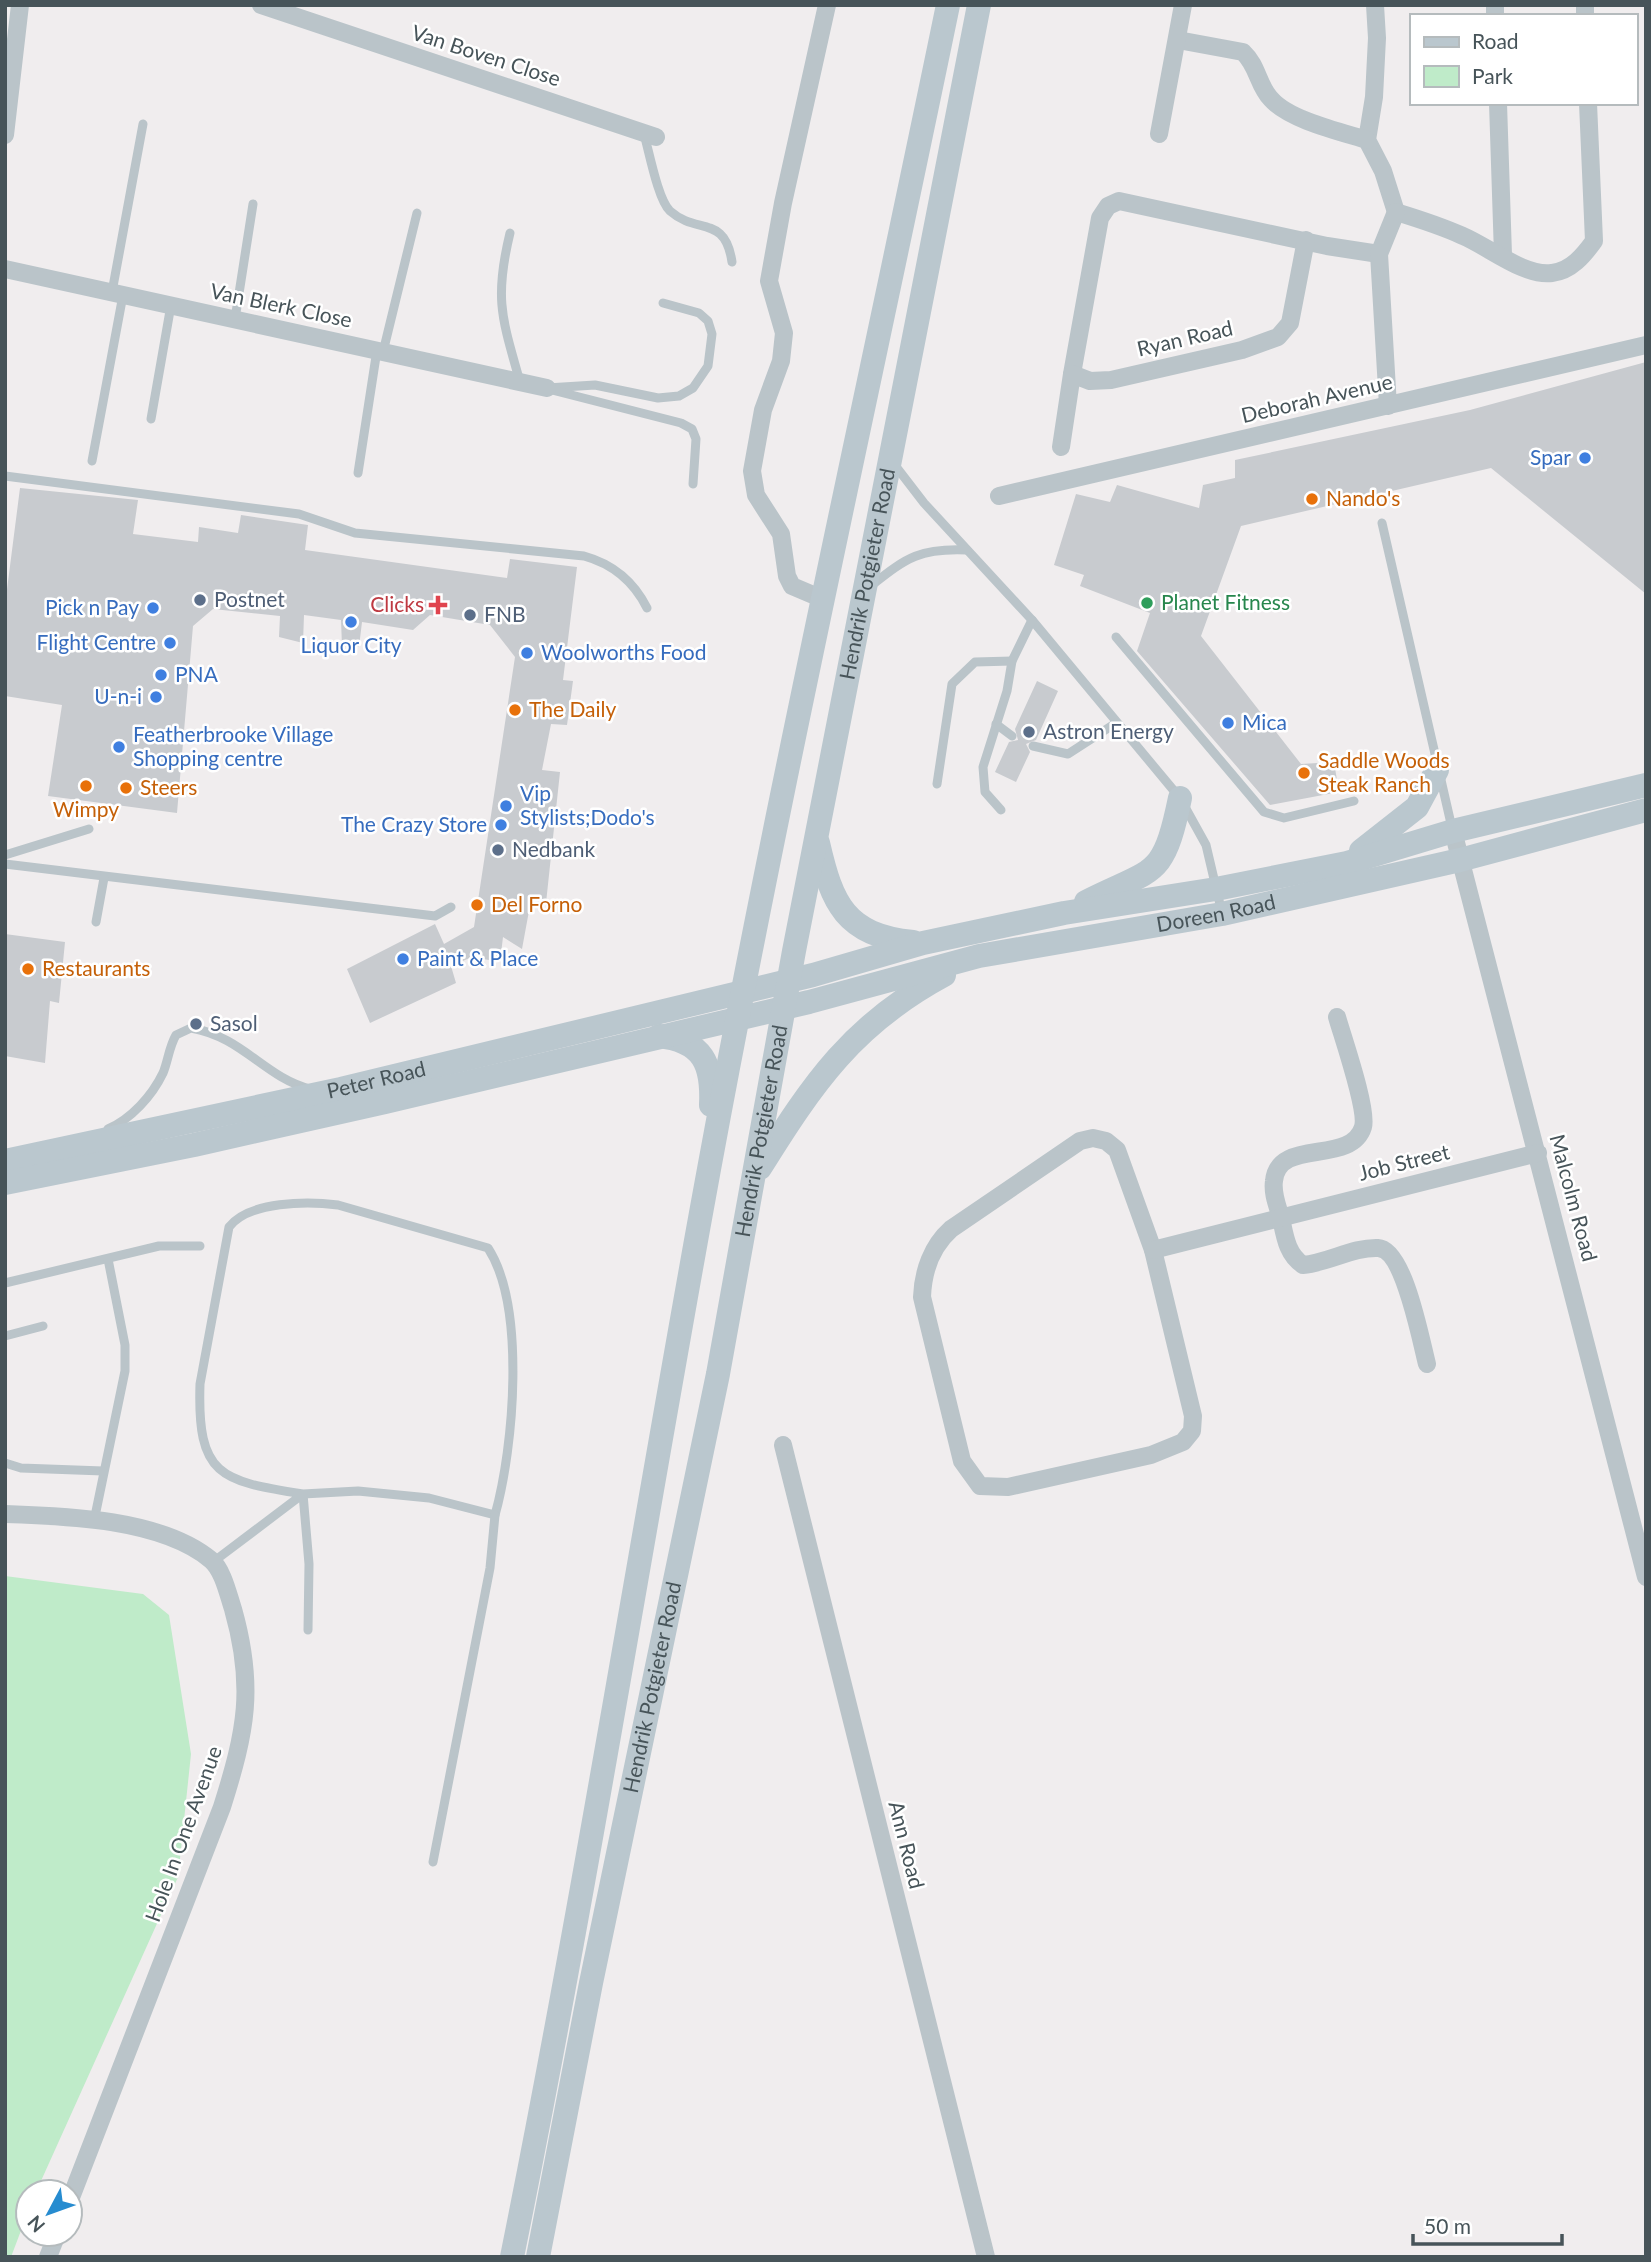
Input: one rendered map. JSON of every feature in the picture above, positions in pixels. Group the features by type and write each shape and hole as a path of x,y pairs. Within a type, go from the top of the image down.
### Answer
{"main road":[{"name":"Hendrik Potgieter Road","path":"512,2257 565,1994 701,1210 948,5"},
{"name":"Hendrik Potgieter Road","path":"538,2257 591,1983 719,1374 783,1007 979,5"},
{"path":"1347,863 1417,807 1437,770"},
{"name":"Doreen Road","path":"789,980 923,943 1064,913 1216,889 1347,863 1453,831 1646,785"},
{"path":"1064,913 1151,870 1168,849 1180,798"},
{"name":"Doreen Road","path":"740,1017 979,956 1222,914 1460,860 1646,810"},
{"path":"817,836 831,893 851,921 878,936 923,943"},
{"path":"754,1177 817,1080 859,1033 919,988 979,956"},
{"name":"Peter Road","path":"5,1161 325,1093 789,980"},
{"name":"Peter Road","path":"5,1183 292,1124 740,1017"},
{"path":"656,1036 686,1042 709,1066 712,1090 701,1210"}],"street":[{"path":"5,135 20,5"},
{"path":"825,600 792,586 787,576 781,534 756,495 752,471 762,410 780,361 784,333 769,281 783,203 827,5"},
{"path":"1159,134 1184,5"},
{"path":"1375,5 1377,38 1374,97 1367,140 1382,171 1396,212 1379,254 1388,406"},
{"name":"Van Boven Close","path":"269,6 650,135"},
{"path":"1178,40 1243,52 1257,70 1273,102 1318,124 1367,140"},
{"path":"1498,105 1503,256"},
{"path":"1396,212 1465,236 1532,272 1554,273 1571,266 1585,255 1594,241 1588,105"},
{"path":"1061,447 1100,218 1113,203 1379,254"},
{"name":"Ryan Road","path":"1072,374 1090,380 1111,380 1242,350 1278,337 1290,323 1306,240"},
{"name":"Van Blerk Close","path":"5,269 547,388"},
{"name":"Deborah Avenue","path":"999,496 1646,345"},
{"name":"Malcolm Road","path":"1453,831 1646,1577"},
{"path":"1337,1017 1362,1109 1363,1126 1356,1138 1342,1146 1284,1160 1273,1181 1288,1247 1294,1259 1303,1265 1380,1248 1389,1252 1401,1270 1427,1364"},
{"path":"1093,1138 1106,1141 1116,1150 1153,1250 1192,1416 1192,1431 1183,1442 1151,1455 1008,1488 980,1486 962,1461 922,1297 922,1279 941,1238 1069,1149 1093,1138"},
{"name":"Job Street","path":"1153,1250 1538,1153"},
{"name":"Ann Road","path":"783,1445 986,2257"},
{"path":"5,1514 94,1521 154,1531 185,1544 213,1562"},
{"name":"Hole In One Avenue","path":"79,2178 222,1807 240,1748 248,1694 245,1660 228,1591 213,1562"}],"lane":[{"path":"92,461 143,124"},
{"path":"650,135 665,204 677,215 720,232 729,245 732,262"},
{"path":"235,319 253,204"},
{"path":"358,473 380,351 416,213"},
{"path":"510,233 499,292 502,319 520,382"},
{"path":"547,388 595,385 658,398 679,396 693,388 708,366 712,334 708,321 699,313 663,303"},
{"path":"151,419 171,305"},
{"path":"547,388 681,423 692,429 696,439 693,484"},
{"path":"891,460 967,550 1032,620 1180,798 1206,845 1222,914"},
{"path":"5,477 299,514 355,533 584,556 597,560 628,580 639,592 647,608"},
{"path":"1382,523 1453,831"},
{"path":"864,592 899,563 918,553 937,548 967,550"},
{"path":"1001,810 985,792 983,779 1007,691 1012,661 1032,620"},
{"path":"1116,637 1264,812 1284,818 1354,801"},
{"path":"937,784 952,684 975,662 1012,661"},
{"path":"1033,746 1068,754 1116,723"},
{"path":"996,724 1012,736"},
{"path":"5,855 89,830"},
{"path":"5,864 435,916 450,907"},
{"path":"96,922 104,878"},
{"path":"62,1149 81,1137 114,1126 132,1114 163,1073 176,1035 191,1028 222,1036 284,1078 325,1093"},
{"path":"433,1862 490,1569 495,1515 505,1479 512,1414 510,1309 500,1267 488,1248 475,1242 338,1205 290,1203 245,1215 229,1227 200,1384 199,1404 207,1454 220,1473 246,1485 303,1494 358,1491 429,1498 495,1515"},
{"path":"5,1283 159,1245 200,1246"},
{"path":"94,1521 126,1355 108,1259"},
{"path":"5,1336 43,1326"},
{"path":"5,1463 21,1468 103,1471"},
{"path":"213,1562 303,1494"},
{"path":"303,1494 309,1564 308,1630"}],"green space":[{"path":"5,1576 143,1594 169,1615 191,1754 178,1877 42,2178 14,2178 14,2248 11,2257 5,2257"}],"building":[{"path":"1646,362 1646,594 1491,468 1241,526 1201,636 1301,764 1334,762 1339,792 1270,805 1137,651 1150,613 1080,586 1084,575 1054,565 1076,494 1110,502 1117,485 1199,508 1203,485 1235,478 1235,460 1470,410"},
{"name":"Featherbrooke Village Shopping centre","path":"20,488 138,500 133,534 198,542 199,527 238,533 241,515 308,525 305,550 507,578 510,559 577,567 563,680 573,681 567,725 551,724 542,770 560,772 546,903 531,900 522,949 503,937 500,962 472,957 451,966 456,983 370,1023 347,969 435,924 444,944 474,927 515,657 490,625 430,615 413,630 362,622 359,647 342,646 341,620 304,615 303,643 279,637 280,616 213,609 193,626 177,813 48,796 62,705 5,696 5,605"},
{"path":"1037,681 1058,691 1036,740 1026,744 1030,752 1016,782 995,772 1009,742 1018,740 1015,729"},
{"path":"5,934 65,942 59,1003 50,1001 45,1063 5,1056"}],"place":[{"name":"Spar","path":"1585,458"},
{"name":"Nando's","path":"1312,499"},
{"name":"Postnet","path":"200,600"},
{"name":"Planet Fitness","path":"1147,603"},
{"name":"Clicks","path":"438,605"},
{"name":"Pick n Pay","path":"153,608"},
{"name":"FNB","path":"470,615"},
{"name":"Liquor City","path":"351,622"},
{"name":"Flight Centre","path":"170,643"},
{"name":"Woolworths Food","path":"527,653"},
{"name":"PNA","path":"161,675"},
{"name":"U-n-i","path":"156,697"},
{"name":"The Daily","path":"515,710"},
{"name":"Mica","path":"1228,723"},
{"name":"Astron Energy","path":"1029,732"},
{"name":"Featherbrooke Village Shopping centre","path":"119,747"},
{"name":"Saddle Woods Steak Ranch","path":"1304,773"},
{"name":"Wimpy","path":"86,786"},
{"name":"Steers","path":"126,788"},
{"name":"Vip Stylists;Dodo's","path":"506,806"},
{"name":"The Crazy Store","path":"501,825"},
{"name":"Nedbank","path":"498,850"},
{"name":"Del Forno","path":"477,905"},
{"name":"Paint & Place","path":"403,959"},
{"name":"Restaurants","path":"28,969"},
{"name":"Sasol","path":"196,1024"}]}
